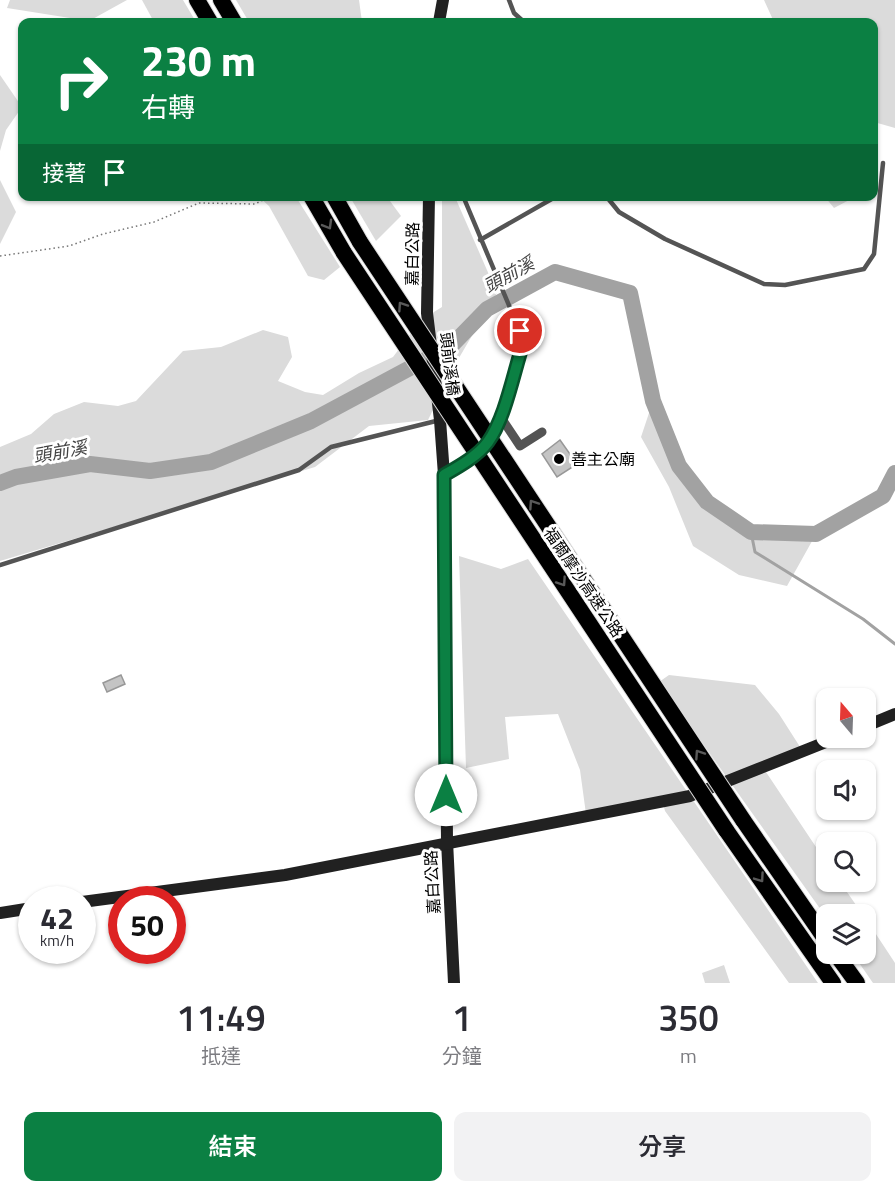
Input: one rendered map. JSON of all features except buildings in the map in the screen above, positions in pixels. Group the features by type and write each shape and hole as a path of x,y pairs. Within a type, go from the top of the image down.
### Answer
{"highway":[{"path":"197,0 208,18"},
{"path":"221,0 232,18"},
{"name":"福爾摩沙高速公路","path":"314,201 344,253 726,830 833,983"},
{"name":"福爾摩沙高速公路","path":"337,201 360,243 743,820 816,926"},
{"path":"843,964 857,983"}],"street":[{"path":"440,18 443,0"},
{"name":"嘉白公路","path":"427,313 429,201"},
{"name":"頭前溪橋","path":"427,313 441,420"},
{"path":"500,416 520,446 542,432"},
{"name":"嘉白公路","path":"441,420 444,475 447,841 454,983"},
{"path":"876,722 895,714"},
{"path":"96,900 285,874 690,796 816,746"},
{"path":"0,913 18,910"}],"lane":[{"path":"509,0 514,13 520,18"},
{"path":"610,201 620,212 665,239 764,284 785,285 864,269 874,254 883,163"},
{"path":"465,201 524,341 500,416 488,442"},
{"path":"480,240 548,201"},
{"path":"0,565 299,470 331,447 441,420"},
{"path":"444,475 480,449"}],"path":[{"path":"0,256 69,246 104,234 153,222 199,203 255,204 261,201"}],"shaded area":[{"path":"10,0 127,0 94,18 70,18 7,8"},
{"path":"142,0 183,0 194,18 152,18"},
{"path":"236,0 359,0 361,18 247,18"},
{"path":"764,0 895,0 895,128 878,123 878,18 772,18"},
{"path":"0,75 18,101 18,113 6,130 0,151"},
{"path":"0,180 16,212 0,244"},
{"path":"263,201 299,201 340,267 324,280 308,276 269,206"},
{"path":"352,201 390,201 401,216 376,241"},
{"path":"442,201 457,201 497,293 456,363 428,420 369,426 315,467 0,561 0,447 31,434 54,414 84,402 118,406 136,401 183,351 221,347 263,330 288,337 292,357 278,381 305,392 323,395 359,373 393,357 421,320 442,307"},
{"path":"828,201 847,201 834,208"},
{"path":"653,401 679,466 707,502 751,532 816,534 787,586 739,575 693,546 669,487 641,437"},
{"path":"459,556 501,569 528,559 818,983 789,983 665,811 662,799 586,814 580,770 558,714 505,717 509,759 466,768"},
{"path":"669,675 755,685 779,714 802,750 762,766 816,847 816,892 847,892 855,904 817,904 659,682"},
{"path":"876,934 895,963 895,983 873,983 860,964 876,964"},
{"path":"724,965 730,983 705,983 702,973"}],"waterway":[{"name":"頭前溪","path":"0,483 16,477 90,464 150,471 211,462 311,421 451,346 487,309 555,272 630,293 653,401 679,466 707,502 751,532 816,534 883,496 895,473"},
{"path":"751,532 755,552 863,619 895,644"}],"place":[{"name":"善主公廟","path":"559,459"}],"route":[{"path":"446,795 444,475 464,463 488,442 500,416 524,341 520,331"}]}
